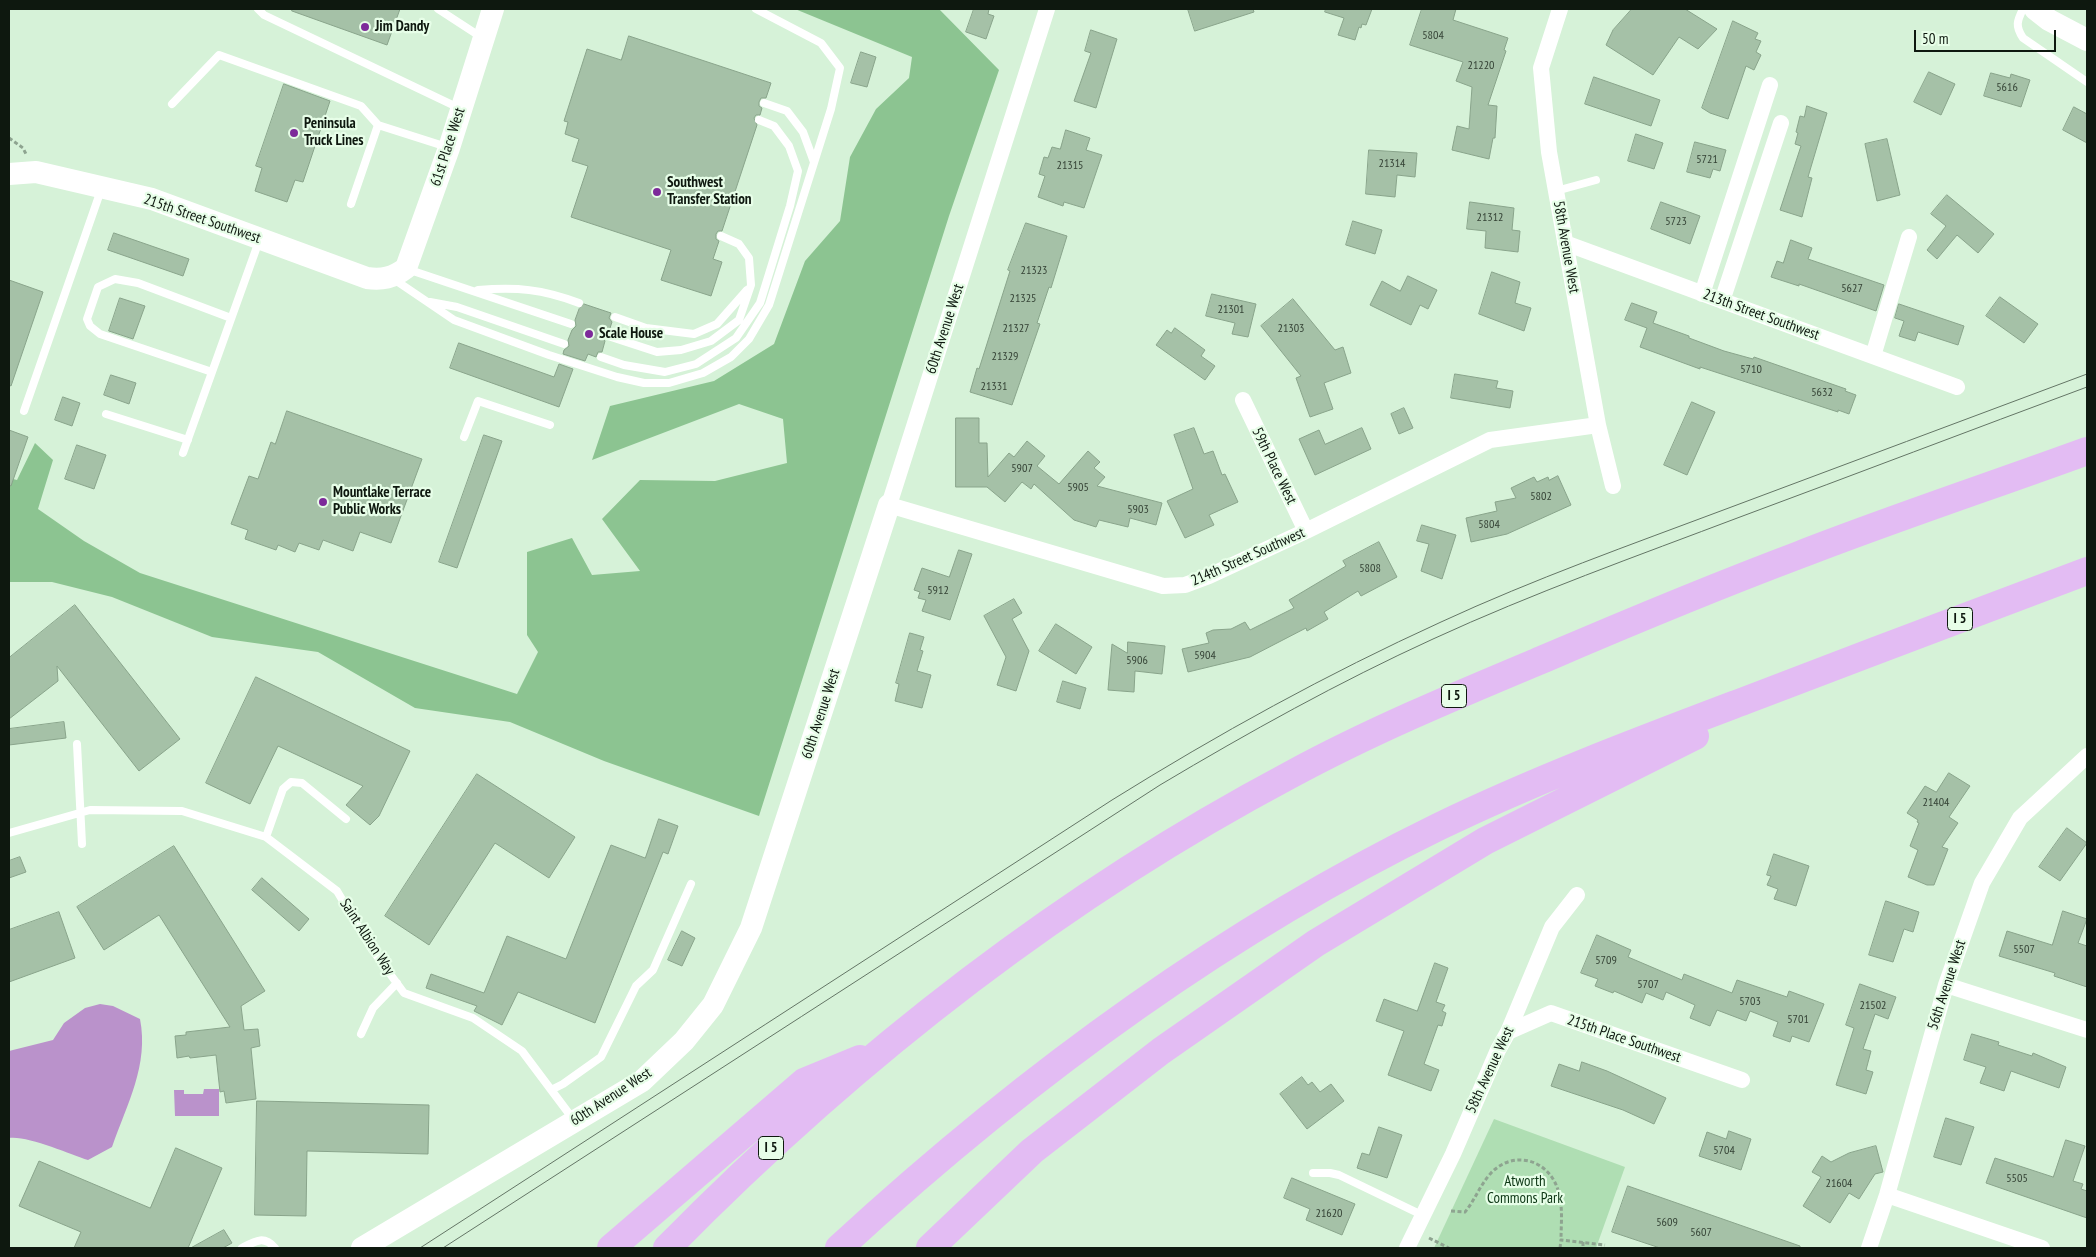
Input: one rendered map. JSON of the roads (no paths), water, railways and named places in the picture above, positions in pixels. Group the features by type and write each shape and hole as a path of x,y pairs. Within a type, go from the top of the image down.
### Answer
{"highway":[{"name":"I 5","path":"667,1248 726,1188 878,1052 934,1006 1065,911 1178,838 1291,774 1408,716 1592,638 1800,555 2087,451"},
{"name":"I 5","path":"839,1248 912,1181 1050,1068 1136,1006 1233,943 1344,877 1438,827 1625,746 2087,571"},
{"path":"930,1248 1032,1151 1161,1051 1316,943 1485,841 1833,667"},
{"path":"612,1248 804,1082 878,1052"}],"street":[{"name":"61st Place West","path":"398,273 449,148 492,9"},
{"name":"60th Avenue West","path":"362,1248 642,1081 684,1041 713,1005 751,928 889,505 1047,9"},
{"name":"58th Avenue West","path":"1560,9 1540,68 1548,152 1598,424 1613,486"},
{"path":"2035,9 2048,20 2087,40"},
{"path":"1702,294 1770,85"},
{"path":"1722,301 1780,123"},
{"name":"215th Street Southwest","path":"9,174 36,172 152,200 367,278 378,280 398,273"},
{"path":"1872,356 1909,237"},
{"name":"213th Street Southwest","path":"1565,243 1957,387"},
{"name":"59th Place West","path":"1243,400 1306,531"},
{"name":"214th Street Southwest","path":"889,505 1163,586 1184,585 1196,582 1306,531 1490,440 1598,424"},
{"name":"56th Avenue West","path":"1869,1248 1887,1195 1946,985 1982,883 2020,818 2087,756"},
{"name":"58th Avenue West","path":"1407,1248 1453,1154 1498,1050 1508,1032 1552,927 1577,896"},
{"path":"1946,985 2087,1030"},
{"name":"215th Place Southwest","path":"1508,1032 1551,1013 1742,1080"},
{"path":"1887,1195 2042,1248"}],"lane":[{"path":"258,9 264,15 461,109"},
{"path":"438,9 482,38"},
{"path":"398,273 426,301 454,320 616,377 644,383 669,382 703,373 730,356 749,339 770,304 831,109 840,68 821,43 756,9"},
{"path":"2023,9 2017,20 2017,28 2023,38 2087,82"},
{"path":"172,104 219,55 360,106 378,125 449,148"},
{"path":"764,102 787,111 803,132 814,162"},
{"path":"601,357 624,365 665,372 696,364 736,338 760,303 790,206 798,171 789,146 774,126 758,120"},
{"path":"351,204 378,125"},
{"path":"1556,191 1596,180"},
{"path":"24,411 102,188"},
{"path":"608,336 657,352 681,350 711,341 739,320 751,285 749,258 739,244 721,236"},
{"path":"183,453 259,239"},
{"path":"398,273 474,290 571,324"},
{"path":"212,372 100,334 90,326 87,319 98,287 116,279 138,283 231,318"},
{"path":"615,317 646,328 694,334 717,324 751,285"},
{"path":"474,290 527,288 556,294 579,303"},
{"path":"426,301 457,307 564,344"},
{"path":"464,437 478,401 550,425"},
{"path":"106,414 188,440"},
{"path":"77,744 82,812 82,844"},
{"path":"266,837 283,789 291,782 302,783 346,819"},
{"name":"Saint Albion Way","path":"9,833 90,810 182,811 266,837 337,891 371,948 404,993"},
{"path":"551,1090 563,1084 600,1056 636,986 653,970 692,884"},
{"path":"361,1034 373,1008 397,983"},
{"path":"386,994 404,993 473,1018 522,1051 574,1121"},
{"path":"1313,1173 1330,1172 1422,1215"},
{"path":"242,1248 264,1239 275,1248"}],"tram line":[{"path":"420,1248 1112,800 1233,728 1356,662 1476,606 1618,549 2087,374"},
{"path":"443,1248 1160,785 1329,690 1398,655 1547,590 2087,387"}],"place":[{"name":"Jim Dandy","path":"365,27"},
{"name":"Peninsula Truck Lines","path":"294,133"},
{"name":"Southwest Transfer Station","path":"657,192"},
{"name":"Scale House","path":"589,334"},
{"name":"Mountlake Terrace Public Works","path":"323,502"}],"park label":[{"name":"Atworth Commons Park","path":"1525,1190"}]}
